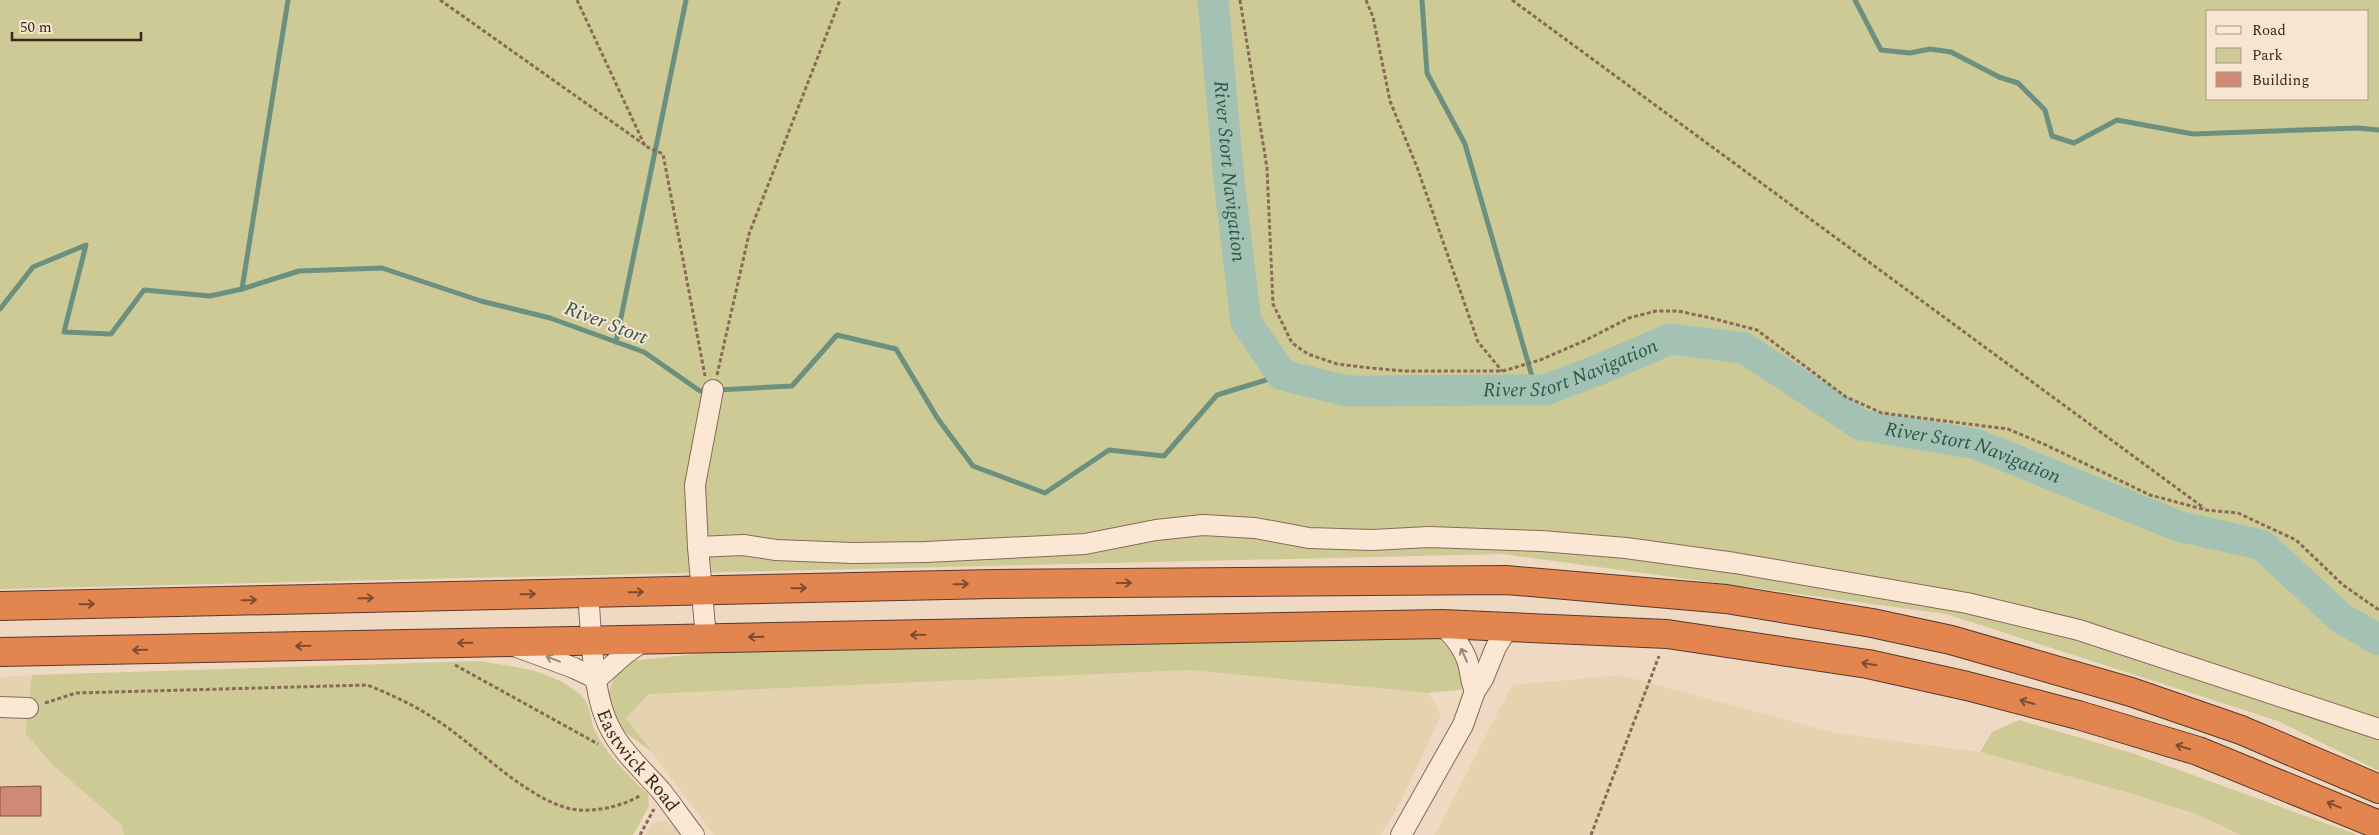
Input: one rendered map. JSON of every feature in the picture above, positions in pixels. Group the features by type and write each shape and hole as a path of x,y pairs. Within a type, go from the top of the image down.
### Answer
{"highway":[{"path":"0,606 993,584 1506,580 1726,598 1872,623 1951,640 2131,692 2241,730 2379,789"},
{"path":"0,652 1442,624 1668,634 1868,664 1967,686 2078,715 2198,751 2379,825"}],"street":[{"path":"706,638 695,485 709,384"},
{"path":"698,547 743,544 776,550 843,553 926,552 1085,544 1156,530 1203,525 1256,528 1308,538 1372,540 1429,537 1540,540 1626,548 1735,563 1967,602 2079,630 2379,729"},
{"name":"Eastwick Road","path":"588,592 597,679 605,718 616,738 659,789 694,835"},
{"path":"1442,624 1463,650 1475,691"},
{"path":"1401,835 1463,725 1475,691 1483,679 1496,647 1509,626"},
{"path":"501,642 550,658 597,679 625,654 646,639"},
{"path":"0,707 28,708"}],"path":[{"path":"440,0 645,146 663,154 709,384"},
{"path":"577,0 645,146"},
{"path":"709,384 749,234 840,0"},
{"path":"1240,0 1267,168 1273,304 1292,343 1308,354 1336,364 1404,371 1503,372 1540,360 1584,341 1628,318 1663,311 1678,311 1710,318 1757,330 1846,397 1882,413 2008,429 2046,445 2150,495 2206,510 2238,513 2296,540 2342,585 2379,610"},
{"path":"1366,0 1373,17 1390,101 1417,167 1478,342 1503,372"},
{"path":"1512,0 2206,510"},
{"path":"1591,835 1668,634"},
{"path":"446,664 455,665 602,747"},
{"path":"28,708 76,693 367,684 388,693 435,719 537,795 568,808 610,807 659,789"},
{"path":"640,835 659,789"}],"shaded area":[{"path":"1190,670 1429,693 1441,715 1399,805 1381,835 714,835 626,718 649,694"},
{"path":"32,675 25,733 122,825 124,835 0,835 0,677"},
{"path":"1620,675 1835,733 1980,752 2126,792 2196,814 2241,835 1435,835 1512,685"},
{"path":"665,820 682,835 645,835 652,823"}],"green space":[{"path":"0,0 2379,0 2379,771 2278,721 1946,614 1501,554 0,589"},
{"path":"1118,638 1438,638 1460,668 1466,689 1429,693 1190,670 649,694 626,718 652,752 621,729 608,694 616,673 630,661 705,653"},
{"path":"479,661 518,667 554,678 582,696 588,705 594,729 604,747 625,772 648,794 649,806 633,835 124,835 122,825 54,766 25,733 32,675"},
{"path":"2019,720 2132,753 2358,835 2241,835 2196,814 2126,792 1980,752 1992,732"}],"building":[{"path":"41,786 41,816 0,816 0,787"}],"waterway":[{"path":"242,289 288,0"},
{"path":"616,342 686,0"},
{"name":"River Stort Navigation","path":"1213,0 1229,180 1246,322 1282,375 1347,391 1545,390 1598,370 1670,339 1744,348 1861,425 1976,444 2178,526 2262,545 2341,618 2379,640"},
{"path":"1422,0 1427,73 1465,144 1536,390"},
{"path":"1855,0 1881,50 1910,53 1930,49 1951,52 1999,77 2018,83 2045,110 2052,136 2074,143 2117,120 2193,134 2358,128 2379,130"},
{"name":"River Stort","path":"0,309 33,267 86,245 64,332 111,334 144,290 210,296 242,289 299,271 382,268 481,301 550,318 644,352 700,391 708,390"},
{"name":"River Stort","path":"717,390 792,386 837,335 896,349 938,419 973,466 1045,493 1109,450 1164,456 1217,395 1282,375"}]}
